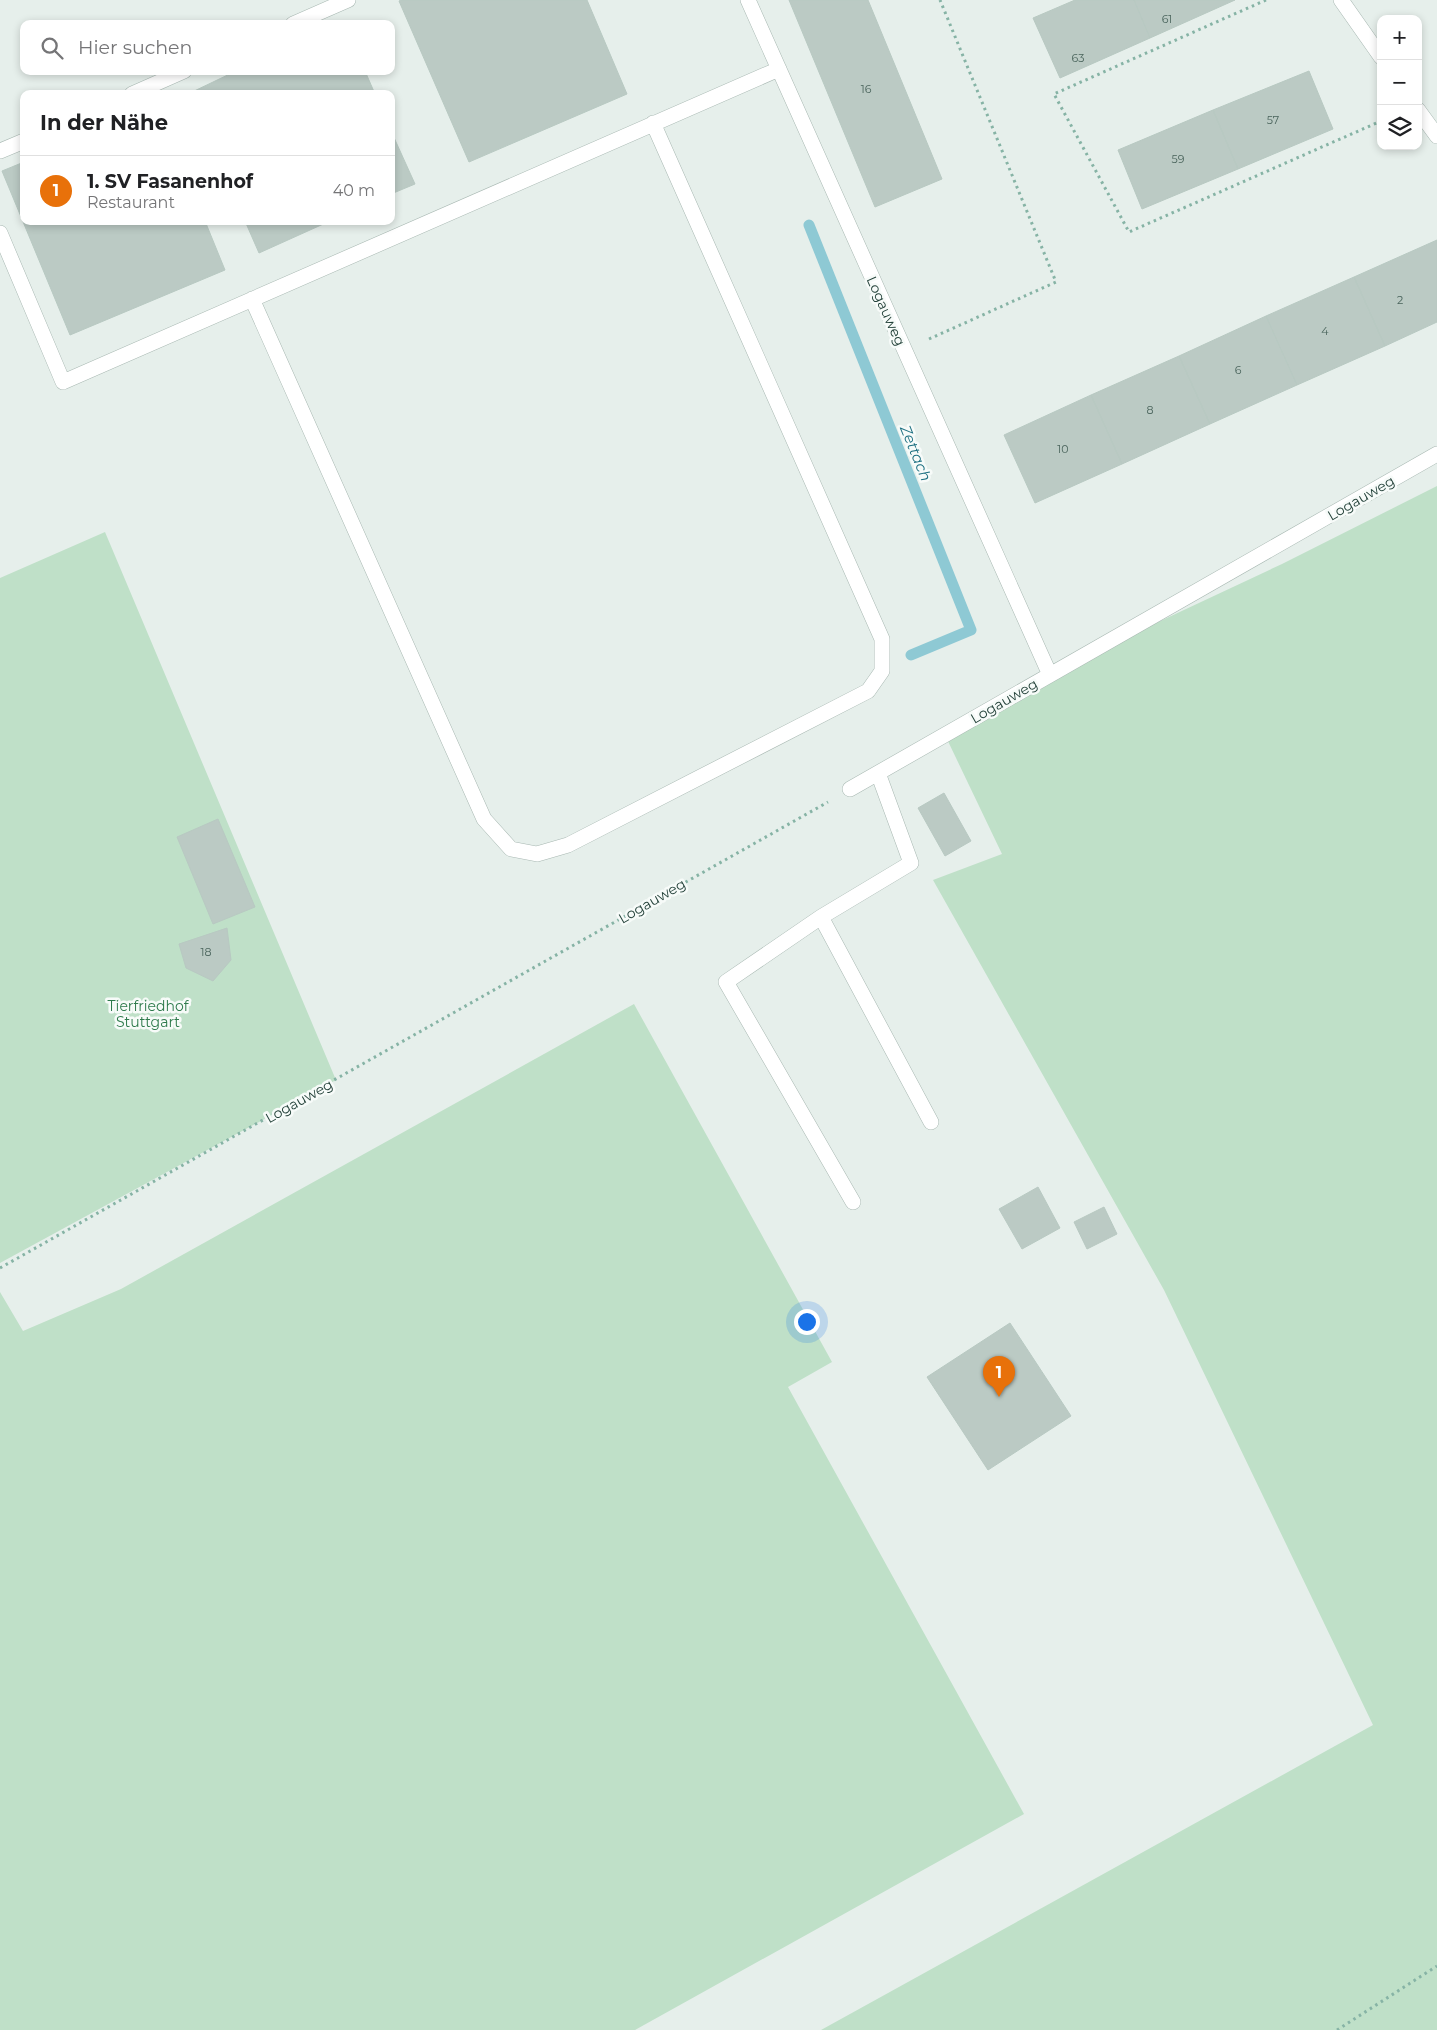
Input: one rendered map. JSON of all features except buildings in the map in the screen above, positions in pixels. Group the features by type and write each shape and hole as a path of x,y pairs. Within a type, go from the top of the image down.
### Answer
{"street":[{"path":"303,20 348,0"},
{"name":"Logauweg","path":"748,0 1050,675"},
{"path":"1341,0 1377,51"},
{"path":"0,233 63,382 779,69"},
{"path":"141,90 175,75"},
{"path":"1422,115 1437,136"},
{"path":"252,299 484,819 511,849 537,854 568,845 868,691 882,671 882,639 653,123"},
{"path":"0,151 20,143"},
{"name":"Logauweg","path":"850,789 1437,454"},
{"path":"853,1202 726,982 821,917 911,863 878,773"},
{"path":"821,917 931,1122"}],"path":[{"path":"904,350 1056,282 940,0"},
{"path":"1266,0 1054,94 1129,232 1377,123"},
{"name":"Logauweg","path":"0,1268 850,789"},
{"path":"1337,2030 1437,1966"}],"green space":[{"path":"1437,486 1437,2030 821,2030 1373,1725 1164,1290 933,880 1002,854 945,735 1075,661 1282,564"},
{"name":"Tierfriedhof Stuttgart","path":"105,532 336,1080 0,1263 0,578"},
{"path":"634,1004 832,1362 788,1387 1024,1814 635,2030 0,2030 0,1292 23,1331 121,1289"}],"waterway":[{"name":"Zettach","path":"809,225 971,630 911,655"}],"place":[{"name":"1. SV Fasanenhof","path":"999,1397"}]}
